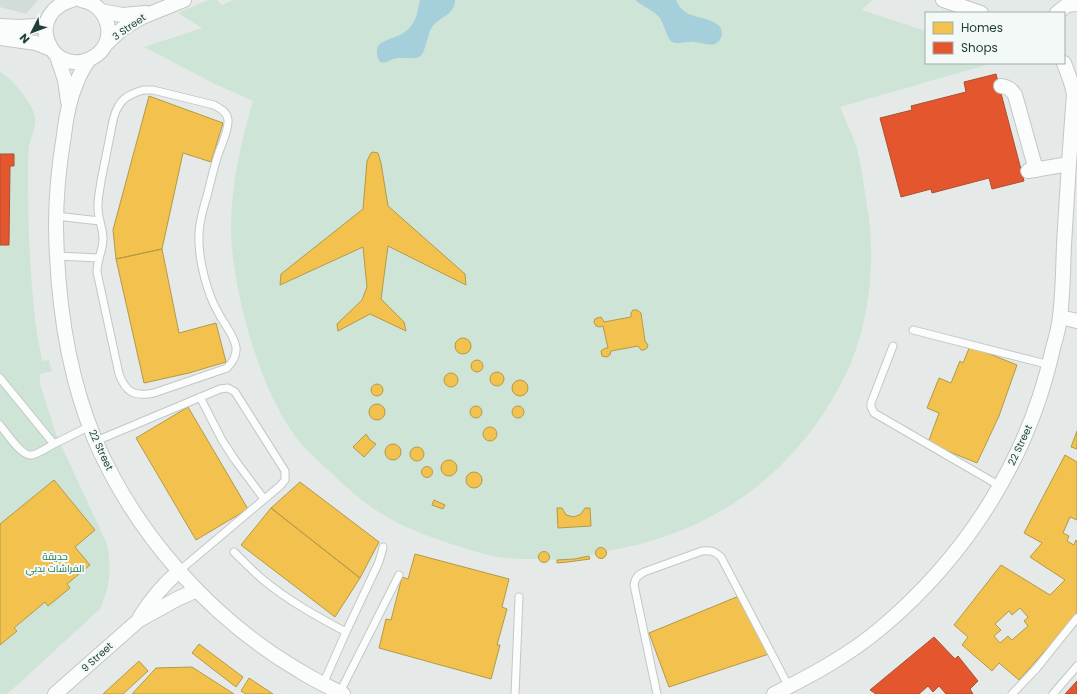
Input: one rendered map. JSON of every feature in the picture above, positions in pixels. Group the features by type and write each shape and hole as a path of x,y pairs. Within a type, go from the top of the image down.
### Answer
{"street":[{"path":"0,26 21,27 46,24 56,7 72,0"},
{"path":"81,0 94,4 106,19 108,36 105,45"},
{"name":"3 Street","path":"88,61 101,52 105,45 113,37 127,26 154,11 184,0"},
{"path":"943,0 978,12"},
{"name":"3 Street","path":"101,11 132,15 154,11"},
{"name":"22 Street","path":"46,24 47,41 54,52 65,80 69,106"},
{"path":"0,38 36,43 54,52 67,61 88,61"},
{"name":"22 Street","path":"88,61 76,82 69,106 61,150 56,216 60,296 66,336 75,380 96,441 109,469 141,522 159,547 197,590 236,626 256,642 300,671 342,693"},
{"path":"1065,62 1077,64"},
{"name":"22 Street","path":"774,694 821,669 851,650 880,629 907,605 932,580 972,531 1016,457 1029,428 1040,397 1050,365 1060,317 1069,164 1076,91 1065,64"},
{"path":"1001,86 1012,90 1015,95 1031,170 1069,164"},
{"path":"1060,317 1077,321"},
{"name":"9 Street","path":"139,620 156,593 179,571"},
{"name":"9 Street","path":"56,694 139,620 197,590"}],"lane":[{"path":"143,90 153,90 214,105 221,109 226,114 228,122 200,222 199,246 202,270 212,299 218,314 236,347 236,355 232,362 227,368 154,393 143,395 132,392 123,385 118,374 97,272 99,258 103,240 98,214 98,198 105,156 115,115 125,98 133,93 143,90"},
{"path":"56,216 100,221"},
{"path":"57,256 99,258"},
{"path":"913,330 1050,365"},
{"path":"893,346 871,403 874,413 1000,486"},
{"path":"0,378 54,444"},
{"path":"96,441 224,388 228,388 235,392 282,467 285,480 179,571"},
{"path":"200,397 222,440 264,499"},
{"path":"0,425 23,453 31,456 90,426"},
{"path":"323,684 378,564 383,547"},
{"path":"658,694 634,585 635,579 639,574 644,572 702,551 709,550 716,552 721,557 789,687"},
{"path":"234,552 262,578 288,598 316,616 346,632"},
{"path":"342,693 399,575"},
{"path":"516,694 519,597"},
{"path":"1012,694 1036,669 1077,618"},
{"path":"1053,694 1077,666"}],"shaded area":[{"path":"0,0 38,0 26,14 0,7"}],"green space":[{"path":"208,0 217,0 222,5 233,0 872,0 862,10 925,31 925,64 986,65 840,107 857,149 863,177 871,240 869,294 859,340 854,356 844,378 832,400 812,430 789,457 764,481 736,501 707,519 675,533 642,544 607,551 605,548 600,547 596,554 579,558 549,560 547,553 543,553 539,559 523,559 498,557 464,548 415,531 379,512 349,489 302,445 281,414 260,368 252,344 238,290 232,249 231,218 234,184 240,151 253,101 215,84 144,47 202,28 178,13"},
{"name":"حديقة الفراشات بدبي","path":"0,72 10,79 21,91 35,116 34,131 29,146 28,158 31,273 35,320 42,361 49,360 52,371 40,374 40,384 56,434 107,544 110,569 106,593 100,609 6,694 0,694"}],"water":[{"path":"420,0 455,0 450,12 432,27 425,48 419,57 397,58 386,62 380,62 377,54 378,47 380,44 409,29 416,17"},
{"path":"636,0 676,0 685,12 718,25 722,34 720,39 715,44 672,42 660,18"}],"building: Homes":[{"path":"149,96 223,123 211,162 183,153 162,249 116,259 113,230"},
{"path":"373,152 378,153 381,163 388,206 465,274 466,285 388,246 381,299 404,322 406,331 370,314 338,331 337,324 362,300 367,287 363,247 280,285 281,274 363,209 367,161"},
{"path":"162,249 179,333 216,323 226,362 189,373 144,383 116,259"},
{"path":"633,310 637,310 641,313 645,341 648,345 647,348 641,350 638,346 611,351 610,355 607,357 602,356 601,351 608,348 603,326 596,326 594,322 595,319 601,317 604,322 631,317"},
{"path":"463,338 469,340 471,346 469,352 463,354 457,352 455,346 457,340"},
{"path":"970,346 1017,365 999,416 977,463 928,443 939,413 927,408 939,378 951,383 960,361 963,363"},
{"path":"475,360 479,360 483,366 479,372 475,372 471,368 471,364"},
{"path":"494,372 500,372 504,376 504,382 500,386 494,386 490,382 490,376"},
{"path":"451,373 456,375 458,380 456,385 451,387 446,385 444,380 446,375"},
{"path":"520,380 526,382 528,388 526,394 520,396 514,394 512,388 514,382"},
{"path":"375,384 379,384 383,390 379,396 375,396 371,392 371,388"},
{"path":"374,404 380,404 385,409 383,418 380,420 374,420 369,415 369,409"},
{"path":"478,406 481,407 481,417 474,418 471,417 470,410 471,407"},
{"path":"520,406 523,407 523,417 516,418 513,417 512,410 513,407"},
{"path":"188,407 248,509 196,540 136,438"},
{"path":"490,427 495,429 497,434 495,439 490,441 485,439 483,434 485,429"},
{"path":"1077,431 1077,449 1071,447"},
{"path":"366,434 370,440 376,444 364,457 353,447"},
{"path":"393,444 400,449 401,452 396,459 393,460 386,455 385,452 390,445"},
{"path":"414,447 420,447 424,451 424,457 420,461 414,461 410,457 410,451"},
{"path":"1065,455 1077,462 1077,520 1070,517 1063,533 1069,536 1067,541 1074,545 1076,540 1077,541 1077,615 1019,680 999,663 992,671 962,645 968,637 954,625 1001,565 1050,595 1065,580 1030,557 1042,543 1024,533","holes":["1020,608 1028,617 1024,621 1028,626 1012,640 1008,636 1000,643 994,636 1001,630 995,624 1009,611 1012,615"]},
{"path":"446,460 452,460 457,465 455,474 452,476 446,476 441,471 441,465"},
{"path":"427,466 431,468 433,472 431,476 427,478 423,476 421,472 423,468"},
{"path":"471,472 477,472 482,477 480,486 477,488 471,488 466,483 466,477"},
{"path":"54,480 95,530 75,547 90,565 67,584 70,588 48,606 45,602 14,628 17,631 0,645 0,524"},
{"path":"300,482 379,542 360,578 271,508"},
{"path":"434,500 445,505 443,509 432,505"},
{"path":"271,508 360,578 335,617 241,545"},
{"path":"557,508 562,508 566,515 574,517 581,514 585,508 590,508 591,526 558,528"},
{"path":"599,548 603,548 605,549 605,557 599,558 596,555 596,551"},
{"path":"542,552 546,552 548,553 548,561 542,562 539,559 539,555"},
{"path":"415,554 509,579 502,607 507,609 497,645 500,645 491,679 379,648 386,619 391,620 402,577 408,579"},
{"path":"589,556 590,559 557,563 557,560"},
{"path":"739,596 769,654 669,687 649,633"},
{"path":"199,644 243,677 236,687 192,653"},
{"path":"139,661 148,671 123,694 103,694"},
{"path":"192,667 234,694 132,694 156,668"},
{"path":"249,678 273,694 246,694 241,691"}],"building: Shops":[{"path":"996,74 1024,181 992,189 989,178 932,193 931,189 901,197 880,118 912,110 911,106 966,92 964,82"},
{"path":"0,154 14,154 14,166 10,166 9,245 0,245"},
{"path":"934,637 955,659 958,656 978,681 970,689 973,694 946,694 939,686 933,692 928,686 919,694 876,694 870,690"},
{"path":"1077,681 1077,694 1065,694"}]}
